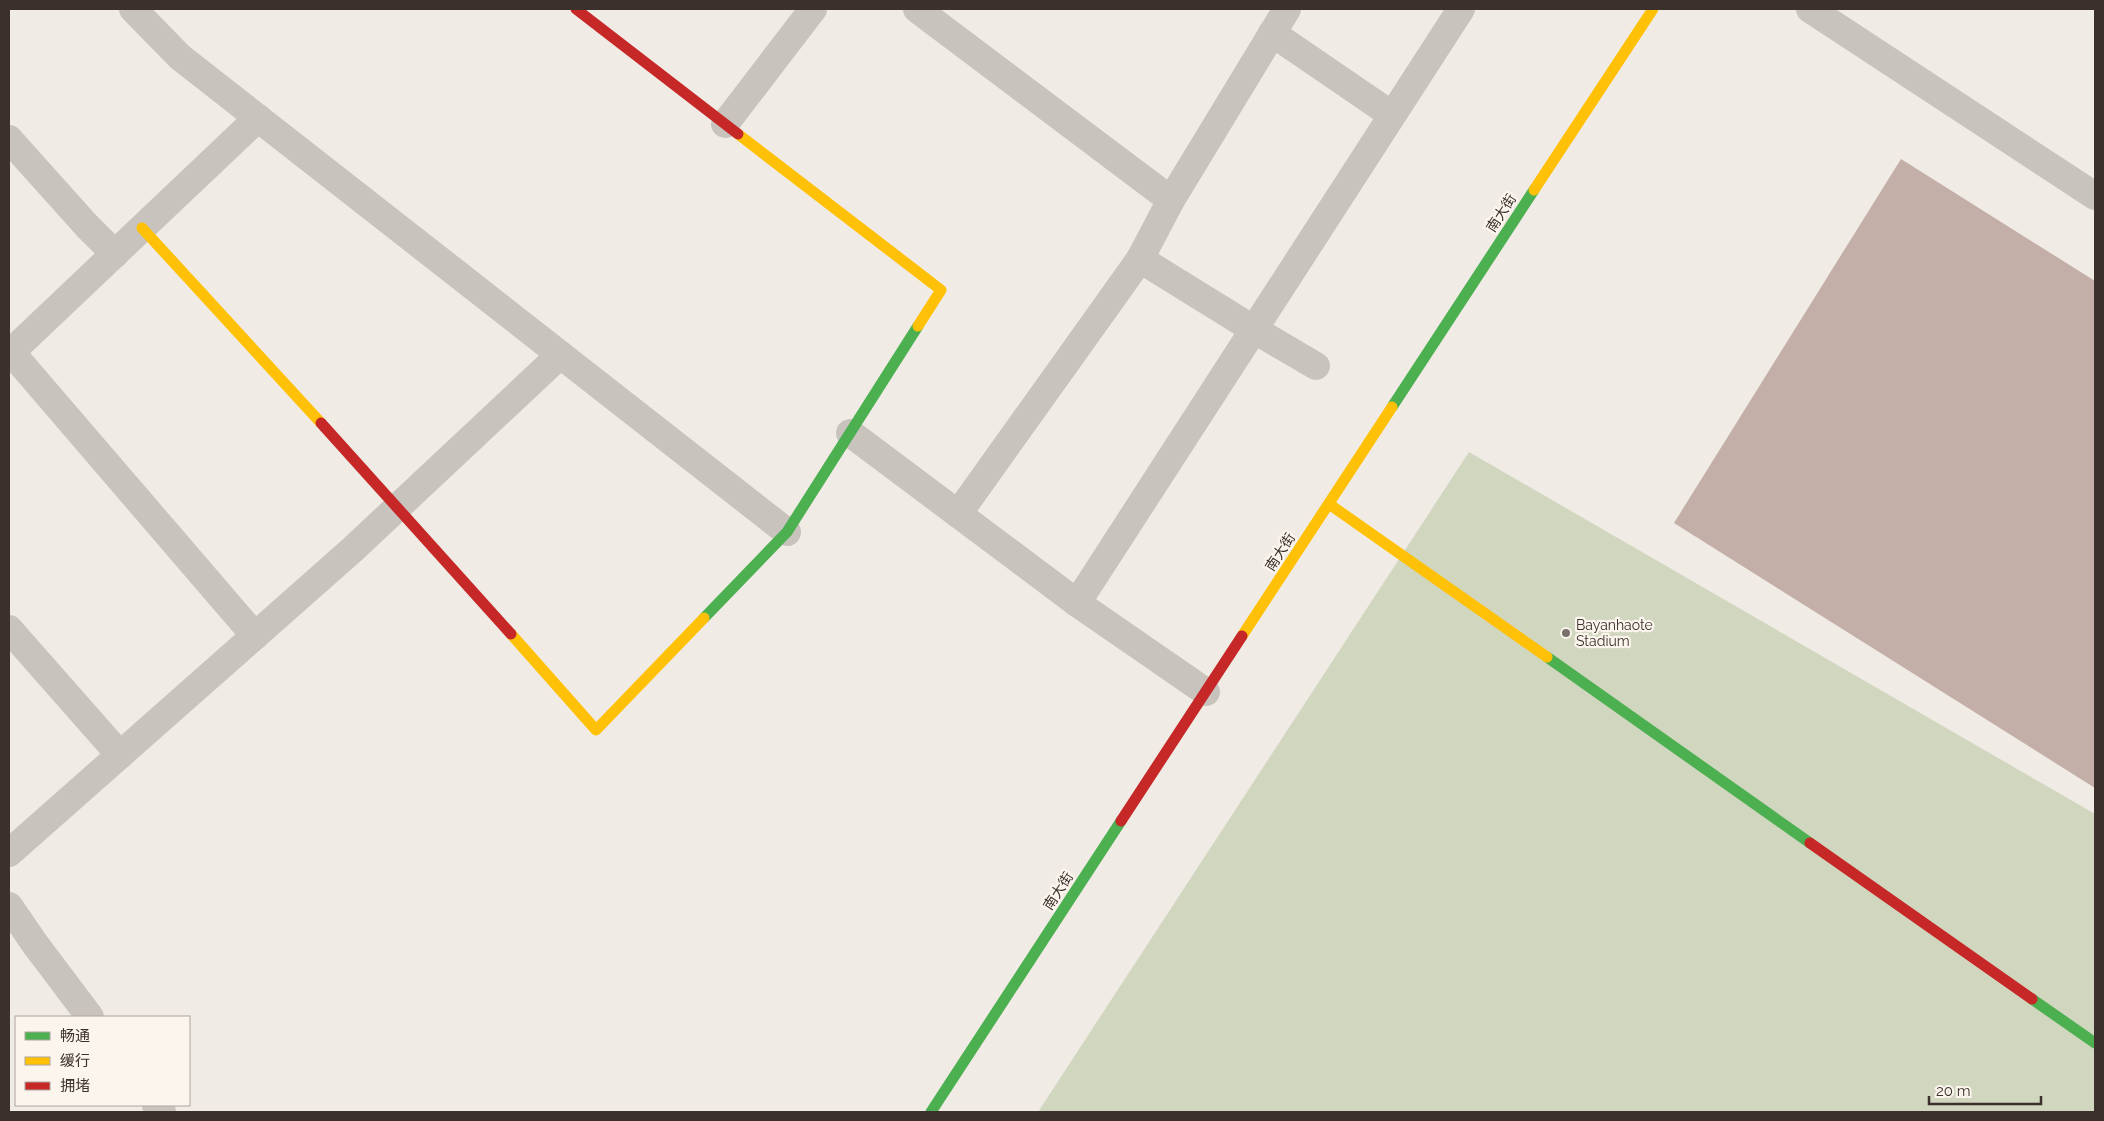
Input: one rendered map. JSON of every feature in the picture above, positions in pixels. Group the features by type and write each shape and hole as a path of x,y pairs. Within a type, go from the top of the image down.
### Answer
{"street":[{"path":"133,9 180,56 786,532"},
{"path":"142,228 398,507 596,730 786,532 941,290 576,9"},
{"path":"725,124 813,9"},
{"path":"917,9 1171,200"},
{"path":"958,514 1140,259 1171,200 1287,9"},
{"path":"1077,603 1461,9"},
{"name":"南大街","path":"931,1112 1653,9"},
{"path":"1810,9 2095,196"},
{"path":"1272,33 1392,115"},
{"path":"255,636 10,353 258,118"},
{"path":"9,139 87,226 115,254"},
{"path":"1140,259 1316,366"},
{"path":"9,853 352,550 560,355"},
{"path":"850,433 1077,603 1206,692"},
{"path":"1329,504 2095,1043"},
{"path":"9,629 120,755"},
{"path":"9,906 89,1016"}],"green space":[{"name":"Bayanhaote Stadium","path":"1469,452 2095,814 2095,1112 1038,1112"}],"building":[{"path":"1901,159 2095,281 2095,788 1674,523"}],"traffic: fast":[{"path":"1392,407 1534,190"},
{"path":"704,618 787,532 918,326"},
{"path":"1547,657 1810,843"},
{"path":"931,1112 1121,821"},
{"path":"2032,999 2095,1043"}],"traffic: slow":[{"path":"1534,190 1653,9"},
{"path":"738,134 941,290 918,326"},
{"path":"142,228 321,423"},
{"path":"1242,636 1392,407"},
{"path":"1329,504 1547,657"},
{"path":"511,634 596,730 704,618"}],"traffic: jam":[{"path":"576,9 738,134"},
{"path":"321,423 511,634"},
{"path":"1121,821 1242,636"},
{"path":"1810,843 2032,999"}],"place":[{"name":"Bayanhaote Stadium","path":"1566,633"}]}
